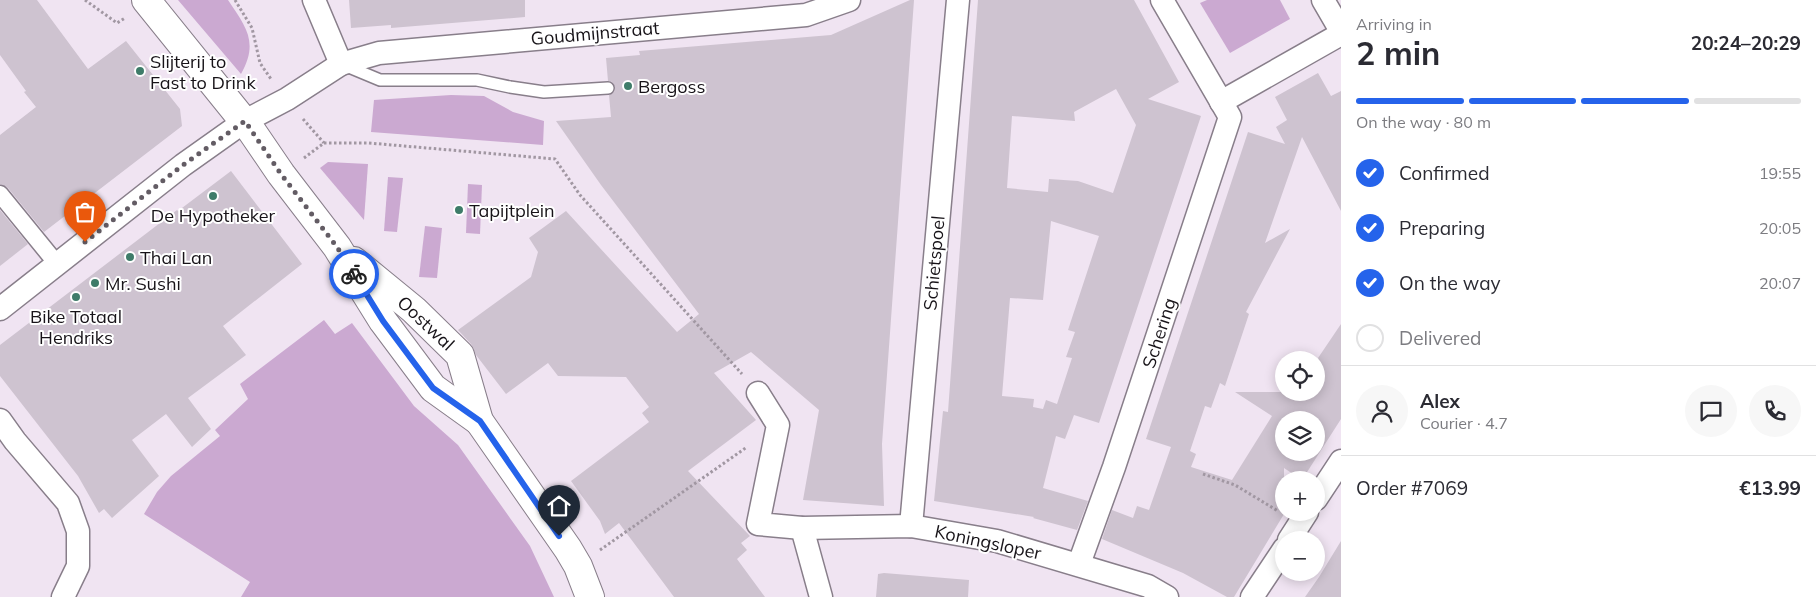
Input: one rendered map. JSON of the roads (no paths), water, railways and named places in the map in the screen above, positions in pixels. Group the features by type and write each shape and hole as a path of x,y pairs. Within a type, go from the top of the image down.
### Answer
{"street":[{"path":"314,0 341,64"},
{"name":"Goudmijnstraat","path":"0,309 183,165 245,121 287,99 341,64 380,53 806,15 849,0"},
{"name":"Schietspoel","path":"910,526 958,0"},
{"name":"Schering","path":"1079,564 1114,467 1230,117 1162,0"},
{"path":"1221,102 1341,33 1323,0"},
{"name":"Oostwal","path":"147,1 245,121 281,174 337,247 383,321 433,388 480,421"},
{"path":"0,194 57,264"},
{"name":"Oostwal","path":"337,247 414,310 460,355 480,421 568,549 578,566 590,597"},
{"name":"Koningsloper","path":"758,393 778,425 758,524 802,528 910,526 997,541 1148,586 1167,597"},
{"path":"0,420 15,441 68,503 78,531 78,566 63,597"},
{"path":"1325,485 1341,461"},
{"path":"802,528 821,597"},
{"path":"1252,597 1275,562"}],"lane":[{"path":"341,64 380,80 477,80 544,92 608,88"}],"place":[{"name":"Slijterij to Fast to Drink","path":"140,71"},
{"name":"Bergoss","path":"628,86"},
{"name":"De Hypotheker","path":"213,196"},
{"name":"Tapijtplein","path":"459,210"},
{"name":"Thai Lan","path":"130,257"},
{"name":"Mr. Sushi","path":"95,283"},
{"name":"Bike Totaal Hendriks","path":"76,297"}]}
